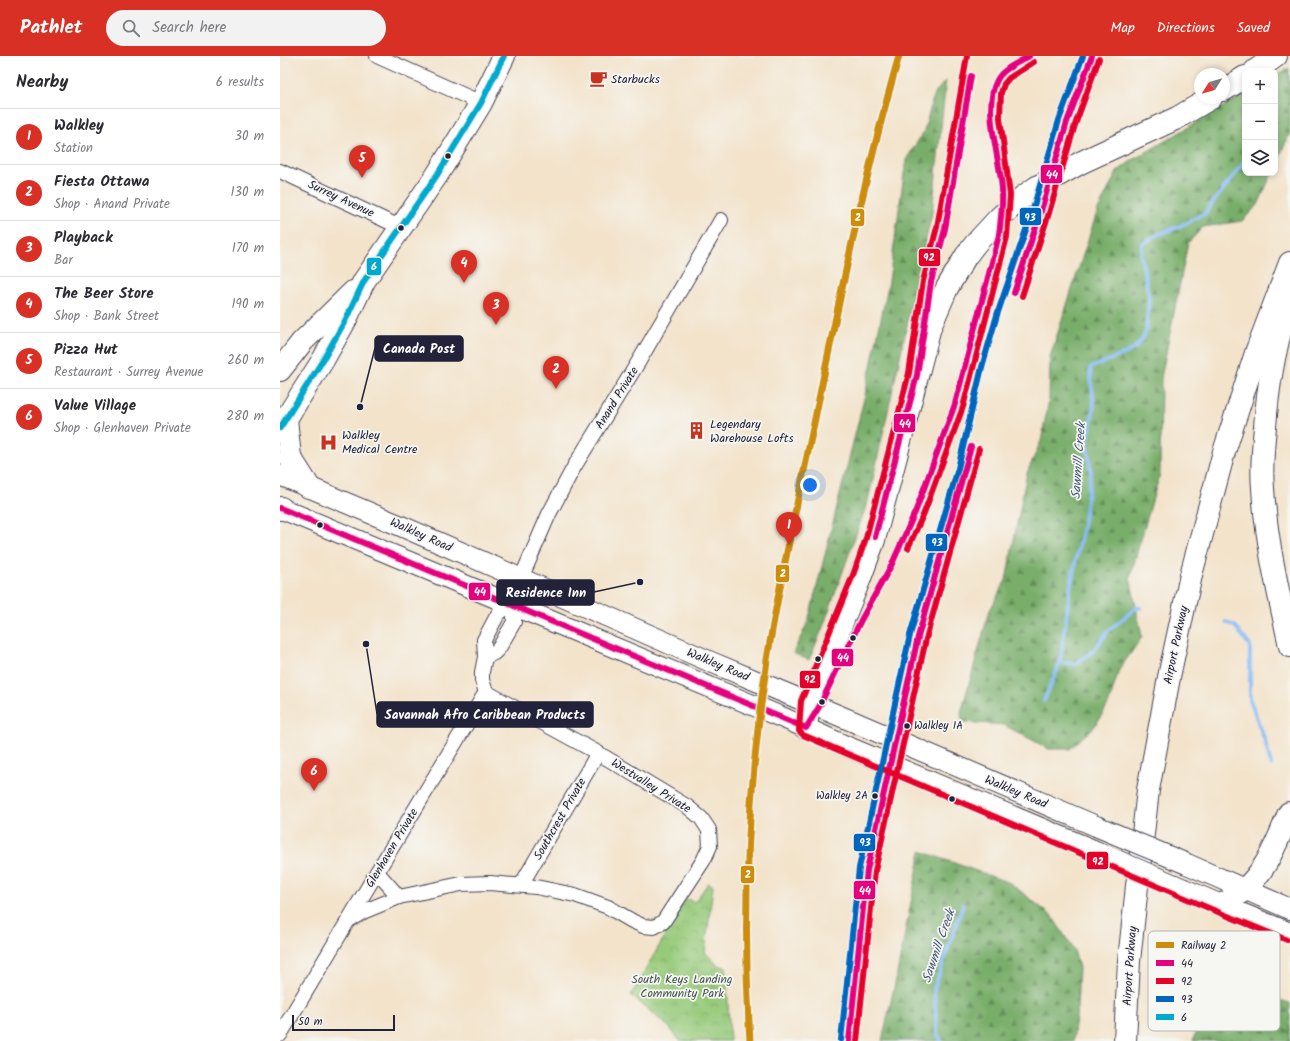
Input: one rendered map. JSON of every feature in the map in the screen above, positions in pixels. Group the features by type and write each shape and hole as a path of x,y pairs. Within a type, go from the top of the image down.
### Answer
{"main road":[{"path":"280,370 302,342 364,281 402,228 481,103 504,56"},
{"path":"1259,68 1276,56"},
{"path":"1230,86 1242,79"},
{"path":"806,728 874,540 930,327 940,302 966,256 986,230 1024,196 1037,187 1069,169 1177,118 1201,104"},
{"name":"Airport Parkway","path":"1125,1041 1129,961 1148,790 1170,672 1191,575 1224,452 1255,357 1290,263"},
{"path":"309,487 290,457 283,423 323,360 345,321 364,281"},
{"path":"1290,299 1282,324 1272,367 1266,410 1262,467 1268,536 1290,646"},
{"name":"Walkley Road","path":"280,475 747,677 1290,909"},
{"name":"Walkley Road","path":"280,508 779,716 953,792 1094,850 1221,905 1290,932"},
{"path":"1290,812 1288,834 1290,847"},
{"path":"1221,905 1233,899 1246,889 1261,873 1280,837 1290,812"}],"street":[{"path":"377,56 481,103"},
{"name":"Surrey Avenue","path":"280,171 402,228"},
{"name":"Anand Private","path":"521,579 549,514 574,467 639,361 721,220"},
{"path":"486,692 482,680 485,657 494,653 499,648 514,622 514,614 510,604 521,579"},
{"name":"Westvalley Private","path":"349,920 365,911 399,897 461,884 490,883 536,887 575,895 608,907 642,926 654,927 663,922 703,861 710,846 710,830 701,818 688,807 598,753 486,692"},
{"name":"Glenhaven Private","path":"280,1035 486,692"},
{"name":"Southcrest Private","path":"521,885 598,753"},
{"path":"377,872 399,897"}],"green space":[{"path":"1289,68 1290,133 1278,160 1278,104 1278,74"},
{"path":"946,80 932,213 868,501 823,627 809,660 793,653 808,622 864,399 889,281 906,160 924,131 934,94"},
{"path":"1242,96 1242,176 1271,176 1258,205 1242,221 1203,227 1188,243 1161,378 1160,474 1130,577 1142,637 1119,670 1109,703 1095,726 1070,749 1049,749 1004,725 963,722 961,713 989,612 1006,580 1027,473 1041,441 1049,400 1050,357 1097,212 1117,172 1131,161"},
{"path":"921,851 1010,883 1052,916 1074,950 1079,968 1077,1009 1073,1041 882,1041 896,979"},
{"name":"South Keys Landing Community Park","path":"708,883 713,886 705,952 717,965 726,967 730,1041 680,1041 669,1027 631,995 686,899 695,902"},
{"path":"1280,1000 1290,1003 1290,1041 1193,1041 1196,1031 1280,1031"}],"waterway":[{"name":"Sawmill Creek","path":"1044,701 1060,663 1070,589 1084,520 1091,473 1087,445 1094,406 1090,368 1135,348 1143,338 1146,330 1149,297 1141,256 1142,244 1159,234 1178,227 1204,214 1242,165"},
{"path":"1060,663 1076,664 1094,650 1108,631 1137,607 1140,608"},
{"path":"1226,622 1235,626 1250,646 1250,700 1265,741 1271,765"},
{"name":"Sawmill Creek","path":"941,1041 937,1032 934,989 963,905"}],"rail line":[{"name":"2","path":"750,1041 747,945 748,850 755,754 767,660 788,546 852,244 874,150 899,56"}],"transit line":[{"name":"6","path":"280,428 323,360 345,321 364,281 437,175 481,103 504,56"},
{"name":"92","path":"967,56 937,227 923,281 909,373 866,538 853,575 801,701 799,731 803,735 1265,931"},
{"name":"44","path":"280,508 806,728 819,707 861,620 892,564 916,510 955,404 999,235 1002,189 991,119 993,91 997,80 1003,72 1029,56"},
{"name":"93","path":"841,1040 859,868 910,635 958,468 982,367 997,315 1033,209 1059,120 1083,56"},
{"name":"44","path":"1014,293 1041,211 1067,122 1092,56"},
{"name":"92","path":"1022,296 1049,213 1075,125 1099,59"},
{"name":"92","path":"908,548 924,513 963,407 1007,237 1010,195 1000,118 1001,93 1004,84 1009,78 1034,62"},
{"name":"44","path":"875,537 917,375 931,282 945,229 971,76"},
{"name":"44","path":"849,1041 867,870 918,637 971,447"},
{"name":"92","path":"857,1041 875,871 926,639 979,449"},
{"name":"92","path":"1280,937 1287,940"}],"place":[{"name":"Starbucks","path":"598,79"},
{"name":"Pizza Hut","path":"362,178"},
{"name":"The Beer Store","path":"464,283"},
{"name":"Playback","path":"496,325"},
{"name":"Fiesta Ottawa","path":"556,389"},
{"name":"Canada Post","path":"360,407"},
{"name":"Legendary Warehouse Lofts","path":"697,431"},
{"name":"Walkley Medical Centre","path":"329,442"},
{"name":"Walkley","path":"789,545"},
{"name":"Residence Inn","path":"640,582"},
{"name":"Savannah Afro Caribbean Products","path":"366,644"},
{"name":"Walkley 1A","path":"907,726"},
{"name":"Value Village","path":"314,791"},
{"name":"Walkley 2A","path":"875,796"}]}
